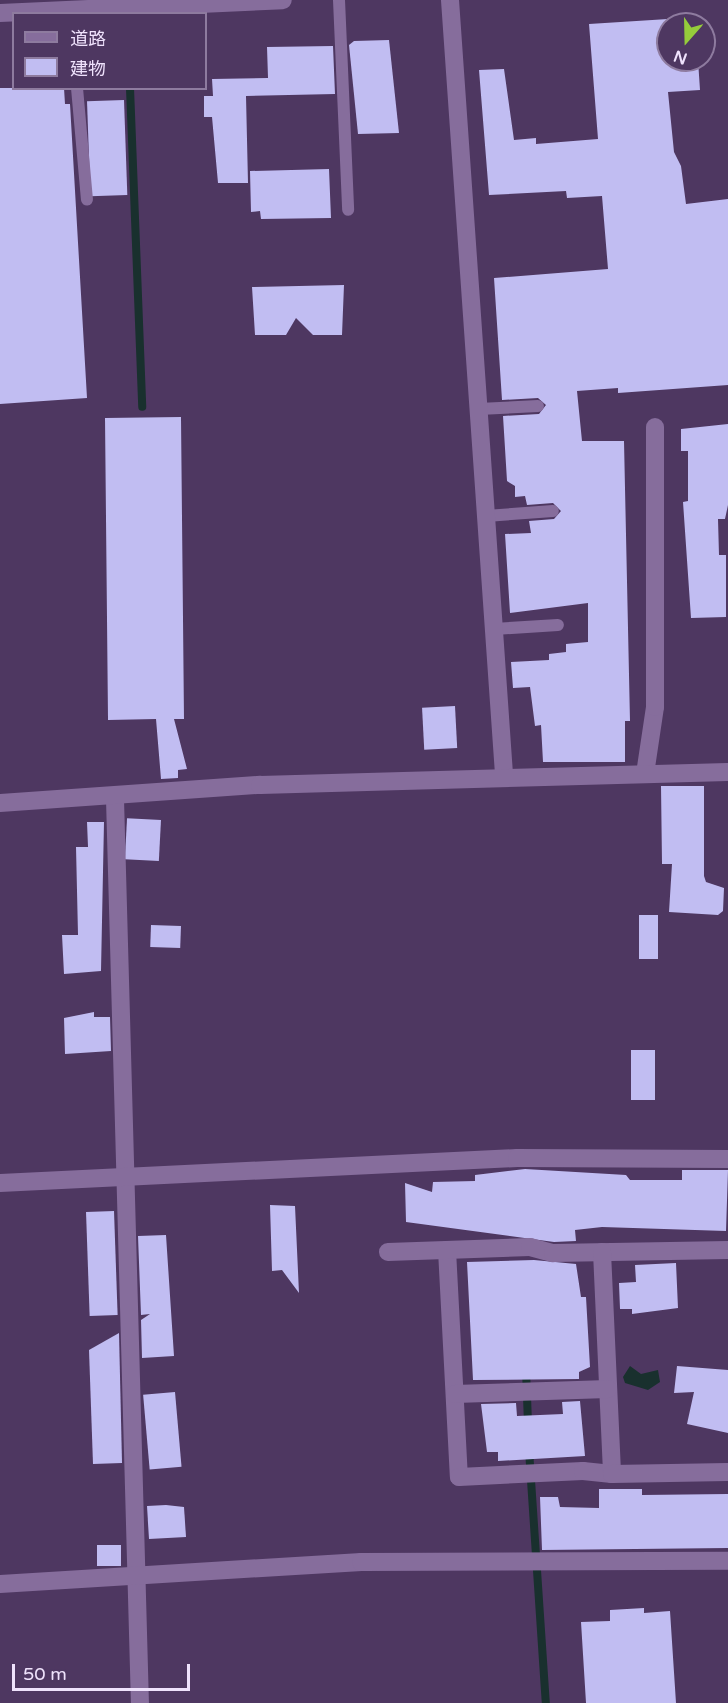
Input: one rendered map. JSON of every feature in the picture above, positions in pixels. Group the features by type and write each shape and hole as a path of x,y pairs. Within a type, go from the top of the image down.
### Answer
{"street":[{"path":"70,12 283,0"},
{"path":"450,0 504,775"},
{"path":"645,774 655,707 655,427"},
{"path":"0,803 115,798 260,785 504,775 728,772"},
{"path":"115,798 140,1703"},
{"path":"0,1183 517,1158 728,1159"},
{"path":"388,1252 530,1246 553,1253 728,1250"},
{"path":"447,1250 459,1477 583,1471 612,1474 728,1472"},
{"path":"602,1252 612,1474"},
{"path":"455,1395 608,1389"},
{"path":"0,1584 361,1562 728,1561"}],"lane":[{"path":"339,0 348,210"},
{"path":"77,90 87,200"},
{"path":"479,409 538,406"},
{"path":"486,516 553,511"},
{"path":"494,629 558,625"}],"shaded area":[{"path":"630,1366 641,1374 658,1370 660,1382 648,1390 625,1383 623,1377"}],"building":[{"path":"656,20 656,72 699,72 700,90 668,92 674,152 681,166 686,204 728,199 728,385 618,393 618,388 577,391 582,441 624,441 630,721 625,721 625,762 543,762 541,725 535,726 530,687 513,688 511,662 549,660 549,654 566,652 566,644 588,642 588,603 510,613 505,534 531,533 529,521 554,519 561,511 553,503 527,505 525,496 515,497 515,486 507,481 503,416 539,414 546,405 538,398 502,400 494,278 608,269 602,196 567,198 566,191 489,195 479,70 504,69 514,140 536,138 536,144 598,139 589,24"},
{"path":"389,40 399,133 358,134 349,45 354,41"},
{"path":"333,46 335,94 246,96 248,183 218,183 212,117 204,117 204,96 213,96 212,79 268,78 267,47"},
{"path":"0,88 64,90 65,104 70,104 87,398 0,404"},
{"path":"124,100 127,195 90,196 87,101"},
{"path":"329,169 331,218 261,219 260,211 251,212 250,171"},
{"path":"344,285 342,335 313,335 296,318 286,335 255,335 252,287"},
{"path":"181,417 184,719 174,719 187,769 178,770 178,778 161,779 156,719 108,720 105,418"},
{"path":"728,424 728,505 725,519 718,519 719,555 726,555 726,617 691,618 683,502 688,501 688,451 681,451 681,429"},
{"path":"455,706 457,748 424,750 422,708"},
{"path":"661,786 704,786 704,876 706,882 724,888 723,911 718,915 669,912 672,864 662,864"},
{"path":"127,818 161,820 159,861 125,859"},
{"path":"87,822 104,822 101,971 64,974 62,935 78,935 76,847 88,847"},
{"path":"639,915 658,915 658,959 639,959"},
{"path":"151,925 181,926 180,948 150,947"},
{"path":"94,1012 94,1017 110,1017 111,1051 65,1054 64,1018"},
{"path":"631,1050 655,1050 655,1100 631,1100"},
{"path":"525,1169 626,1175 630,1180 682,1180 682,1170 728,1170 726,1231 602,1227 575,1230 576,1241 554,1242 406,1222 405,1183 432,1192 433,1182 475,1181 475,1175"},
{"path":"270,1205 295,1206 299,1293 282,1270 272,1271"},
{"path":"114,1211 118,1315 90,1316 86,1212"},
{"path":"166,1235 174,1356 142,1358 141,1320 150,1314 141,1315 138,1236"},
{"path":"534,1260 576,1264 581,1297 586,1297 590,1367 579,1372 579,1379 473,1380 467,1262"},
{"path":"676,1263 678,1308 632,1314 632,1309 620,1309 619,1283 636,1282 635,1265"},
{"path":"119,1333 122,1463 93,1464 89,1350"},
{"path":"677,1366 728,1370 728,1433 687,1424 694,1392 674,1393"},
{"path":"175,1392 182,1467 150,1470 143,1395"},
{"path":"580,1401 585,1456 498,1461 498,1452 487,1452 481,1404 516,1403 517,1416 563,1414 562,1402"},
{"path":"599,1489 642,1489 642,1495 728,1494 728,1548 542,1550 540,1497 558,1497 560,1507 599,1508"},
{"path":"147,1506 184,1507 186,1537 149,1539"},
{"path":"97,1545 121,1545 121,1566 97,1566"},
{"path":"644,1608 644,1613 670,1611 676,1703 586,1703 581,1622 610,1621 610,1610"}],"waterway":[{"path":"130,90 142,407"},
{"path":"526,1369 528,1423"},
{"path":"529,1450 546,1703"}]}
